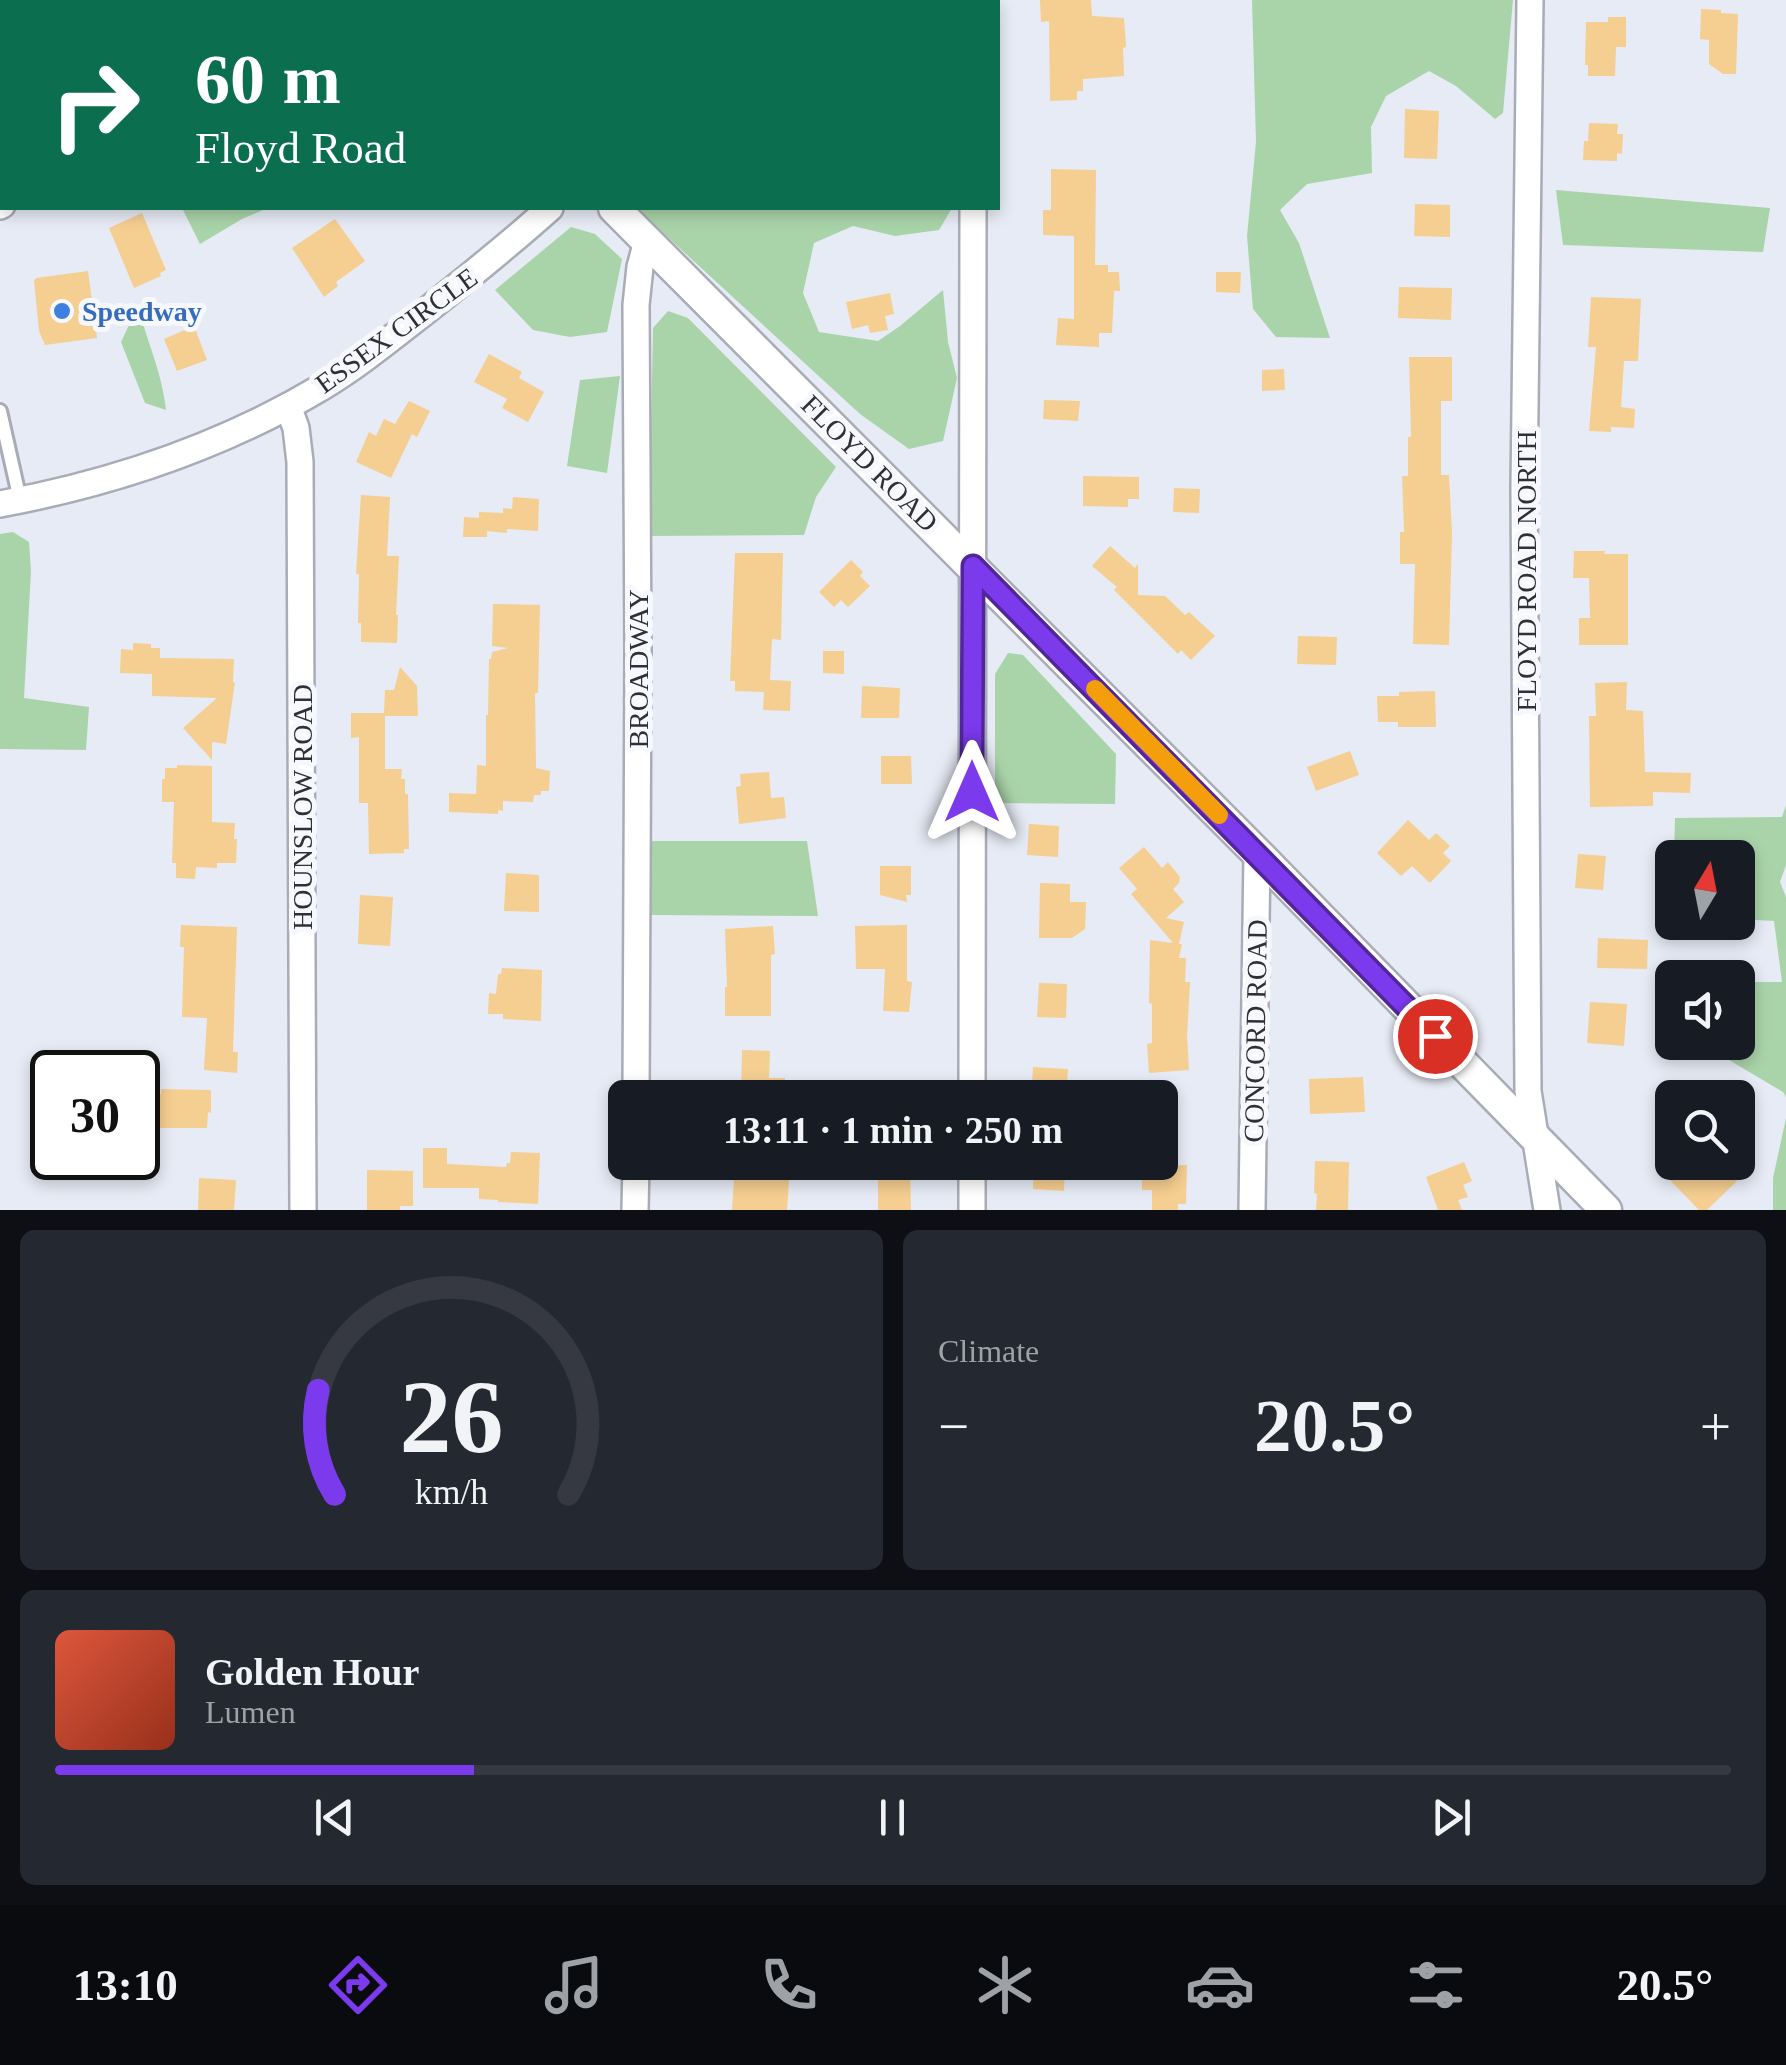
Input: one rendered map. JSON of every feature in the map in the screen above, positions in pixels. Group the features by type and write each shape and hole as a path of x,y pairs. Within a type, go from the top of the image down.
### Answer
{"street":[{"name":"FLOYD ROAD NORTH","path":"1530,0 1524,468 1528,1091 1538,1141"},
{"name":"ESSEX CIRCLE","path":"10,502 136,471 229,435 288,406 402,330 548,210"},
{"name":"FLOYD ROAD","path":"616,210 973,566 1606,1210"},
{"path":"972,1080 973,210"},
{"name":"BROADWAY","path":"636,1080 636,305 640,267 648,241"},
{"name":"HOUNSLOW ROAD","path":"288,406 296,428 300,462 303,1210"},
{"name":"CONCORD ROAD","path":"1252,1210 1256,852"},
{"path":"1538,1141 1547,1210"},
{"path":"636,1180 636,1210"},
{"path":"972,1180 972,1210"}],"lane":[{"path":"0,415 10,502"}],"green space":[{"path":"1252,0 1513,0 1503,113 1495,119 1456,86 1429,71 1386,96 1371,127 1372,173 1307,184 1280,210 1299,243 1330,338 1276,337 1253,309 1247,236 1256,142"},
{"path":"1556,190 1770,208 1763,252 1563,245"},
{"path":"183,210 263,210 242,219 200,244"},
{"path":"638,210 951,210 939,230 895,236 853,226 814,243 803,293 819,332 878,341 943,290 948,342 957,378 943,441 909,449 860,414"},
{"path":"571,227 595,234 622,259 607,332 570,337 533,330 495,290"},
{"path":"138,306 166,410 145,403 121,342"},
{"path":"668,311 688,318 836,467 816,497 804,535 649,536 653,328"},
{"path":"620,376 607,473 567,466 580,380"},
{"path":"13,532 29,542 31,571 24,698 89,707 86,750 0,749 0,534"},
{"path":"1008,653 1023,655 1116,754 1115,804 995,803 995,674"},
{"path":"1786,805 1786,865 1780,882 1786,897 1786,1097 1729,1060 1755,1060 1755,982 1782,982 1774,921 1755,920 1755,840 1674,840 1675,818 1782,817"},
{"path":"651,841 807,841 818,916 650,915"},
{"path":"1786,1118 1786,1210 1773,1210 1773,1178"}],"building":[{"path":"1040,0 1091,0 1092,16 1124,18 1124,76 1083,79 1083,91 1077,91 1077,100 1050,101 1049,21 1041,22"},
{"path":"1701,9 1738,14 1736,74 1723,74 1709,64 1709,40 1700,39"},
{"path":"1608,17 1626,17 1626,47 1616,47 1615,76 1588,76 1586,22 1608,22"},
{"path":"1405,109 1439,111 1437,159 1404,158"},
{"path":"1589,123 1618,124 1617,134 1623,134 1622,154 1617,153 1617,161 1583,160"},
{"path":"1051,169 1096,170 1095,265 1108,265 1108,272 1119,272 1120,291 1114,291 1112,333 1099,333 1099,347 1056,345 1058,318 1074,319 1074,236 1043,235 1043,210 1051,210"},
{"path":"1415,204 1450,205 1450,237 1414,236"},
{"path":"142,213 166,270 134,288 109,228"},
{"path":"335,219 365,261 336,282 338,286 324,297 292,248"},
{"path":"88,271 97,338 45,345 39,331 34,281"},
{"path":"1216,272 1241,272 1240,293 1216,292"},
{"path":"1399,287 1452,288 1451,320 1398,318"},
{"path":"890,293 894,314 885,316 888,330 870,333 868,325 852,329 846,302"},
{"path":"1591,297 1641,299 1638,361 1624,361 1621,407 1635,409 1634,428 1589,431 1596,347 1588,347"},
{"path":"194,326 207,360 177,371 164,339"},
{"path":"489,354 522,372 519,378 544,392 528,422 502,408 507,399 474,382"},
{"path":"1409,357 1452,357 1452,401 1441,401 1441,475 1449,475 1452,533 1449,645 1413,644 1415,564 1400,564 1400,532 1404,532 1402,476 1408,476 1411,437"},
{"path":"1284,369 1285,390 1262,391 1262,370"},
{"path":"1044,400 1080,401 1078,421 1043,419"},
{"path":"409,401 430,411 417,437 412,434 391,478 356,462 369,432 376,436 384,419 395,424"},
{"path":"1083,476 1139,477 1139,499 1128,499 1128,507 1083,506"},
{"path":"1174,488 1200,489 1199,513 1173,512"},
{"path":"361,495 390,497 387,556 399,556 397,643 361,642 356,574"},
{"path":"513,497 539,499 538,531 507,529 507,533 487,531 487,537 463,537 464,517 479,518 479,512 503,513 503,508 512,509"},
{"path":"1110,546 1135,568 1138,564 1138,595 1165,596 1215,636 1191,660 1181,650 1178,654 1114,590 1117,587 1092,566"},
{"path":"1574,551 1628,554 1628,645 1579,645 1579,618 1590,618 1589,578 1573,578"},
{"path":"735,553 783,553 781,640 772,639 770,680 791,681 790,711 763,710 764,692 735,691 735,681 730,681"},
{"path":"851,560 870,586 848,607 841,600 834,607 819,592"},
{"path":"493,604 540,605 536,768 550,771 549,791 534,795 533,802 503,801 503,811 498,810 498,814 449,812 449,793 476,794 477,765 486,766 489,659 492,652 508,648 492,646"},
{"path":"1298,636 1337,637 1336,665 1297,664"},
{"path":"133,643 160,648 160,658 234,659 235,682 226,744 212,742 212,760 183,728 217,698 152,696 152,674 120,673 121,649 133,650"},
{"path":"823,651 844,651 844,674 823,673"},
{"path":"400,667 417,686 418,716 385,716 385,769 402,769 401,779 405,779 409,849 404,849 404,853 369,854 368,803 359,803 359,737 351,738 351,713 384,713 385,690 394,690"},
{"path":"1627,682 1626,710 1643,711 1645,772 1691,773 1690,793 1653,792 1653,806 1590,807 1589,716 1596,716 1595,683"},
{"path":"862,686 900,688 899,718 861,718"},
{"path":"1435,691 1436,727 1398,727 1398,722 1378,722 1377,696"},
{"path":"1350,751 1359,775 1316,791 1307,767"},
{"path":"881,756 911,756 912,784 881,784"},
{"path":"212,766 212,822 235,823 236,863 217,863 217,868 196,867 195,879 176,878 176,863 172,863 174,802 162,802 165,768"},
{"path":"769,772 771,798 784,797 786,818 739,824 736,787 741,786 740,774"},
{"path":"1408,820 1429,840 1436,833 1450,846 1443,853 1451,861 1430,883 1412,866 1401,876 1377,853"},
{"path":"1029,824 1059,826 1058,857 1027,855"},
{"path":"1144,847 1162,868 1168,862 1180,877 1173,889 1184,902 1166,918 1184,922 1179,958 1186,958 1185,982 1190,982 1189,1070 1149,1073 1150,940 1173,943 1131,894 1137,889 1119,868"},
{"path":"1578,854 1606,856 1603,890 1575,888"},
{"path":"880,866 911,866 911,895 906,895 907,902 880,895"},
{"path":"506,873 539,875 539,912 504,911"},
{"path":"1040,883 1070,884 1070,902 1086,902 1085,929 1072,938 1039,938"},
{"path":"360,895 393,897 390,946 358,944"},
{"path":"181,925 237,927 233,1052 238,1052 237,1073 204,1070 207,1018 182,1017"},
{"path":"907,925 907,981 912,982 909,1012 883,1011 885,969 856,969 855,926"},
{"path":"773,926 771,1016 725,1016 725,929"},
{"path":"1598,938 1648,940 1647,969 1597,968"},
{"path":"502,968 542,970 541,1021 488,1014 489,993 496,994"},
{"path":"1039,983 1067,984 1066,1018 1037,1017"},
{"path":"1590,1002 1627,1004 1624,1046 1587,1043"},
{"path":"742,1050 770,1051 769,1078 785,1078 785,1080 741,1080"},
{"path":"1033,1067 1068,1069 1067,1080 1032,1080"},
{"path":"1363,1077 1365,1112 1310,1114 1309,1079"},
{"path":"161,1089 211,1090 207,1128 160,1128"},
{"path":"423,1148 447,1148 447,1164 506,1167 511,1152 540,1153 538,1204 479,1199 479,1188 423,1188"},
{"path":"1315,1161 1349,1162 1348,1210 1316,1210"},
{"path":"1464,1162 1472,1181 1463,1185 1468,1197 1458,1200 1462,1210 1438,1210 1426,1177"},
{"path":"1178,1165 1187,1165 1186,1204 1178,1204 1178,1210 1152,1210 1152,1190 1142,1190 1142,1180 1178,1180"},
{"path":"367,1170 413,1171 413,1206 367,1210"},
{"path":"199,1178 236,1180 234,1210 198,1210"},
{"path":"734,1180 789,1180 787,1210 732,1210"},
{"path":"878,1180 910,1180 911,1210 878,1210"},
{"path":"1033,1180 1064,1180 1064,1191 1033,1189"},
{"path":"1670,1180 1737,1181 1707,1210 1699,1210"}],"slow traffic":[{"path":"1095,689 1219,815"}],"place":[{"name":"Speedway","path":"62,311"}],"route":[{"path":"972,792 973,566 1435,1036"}]}
